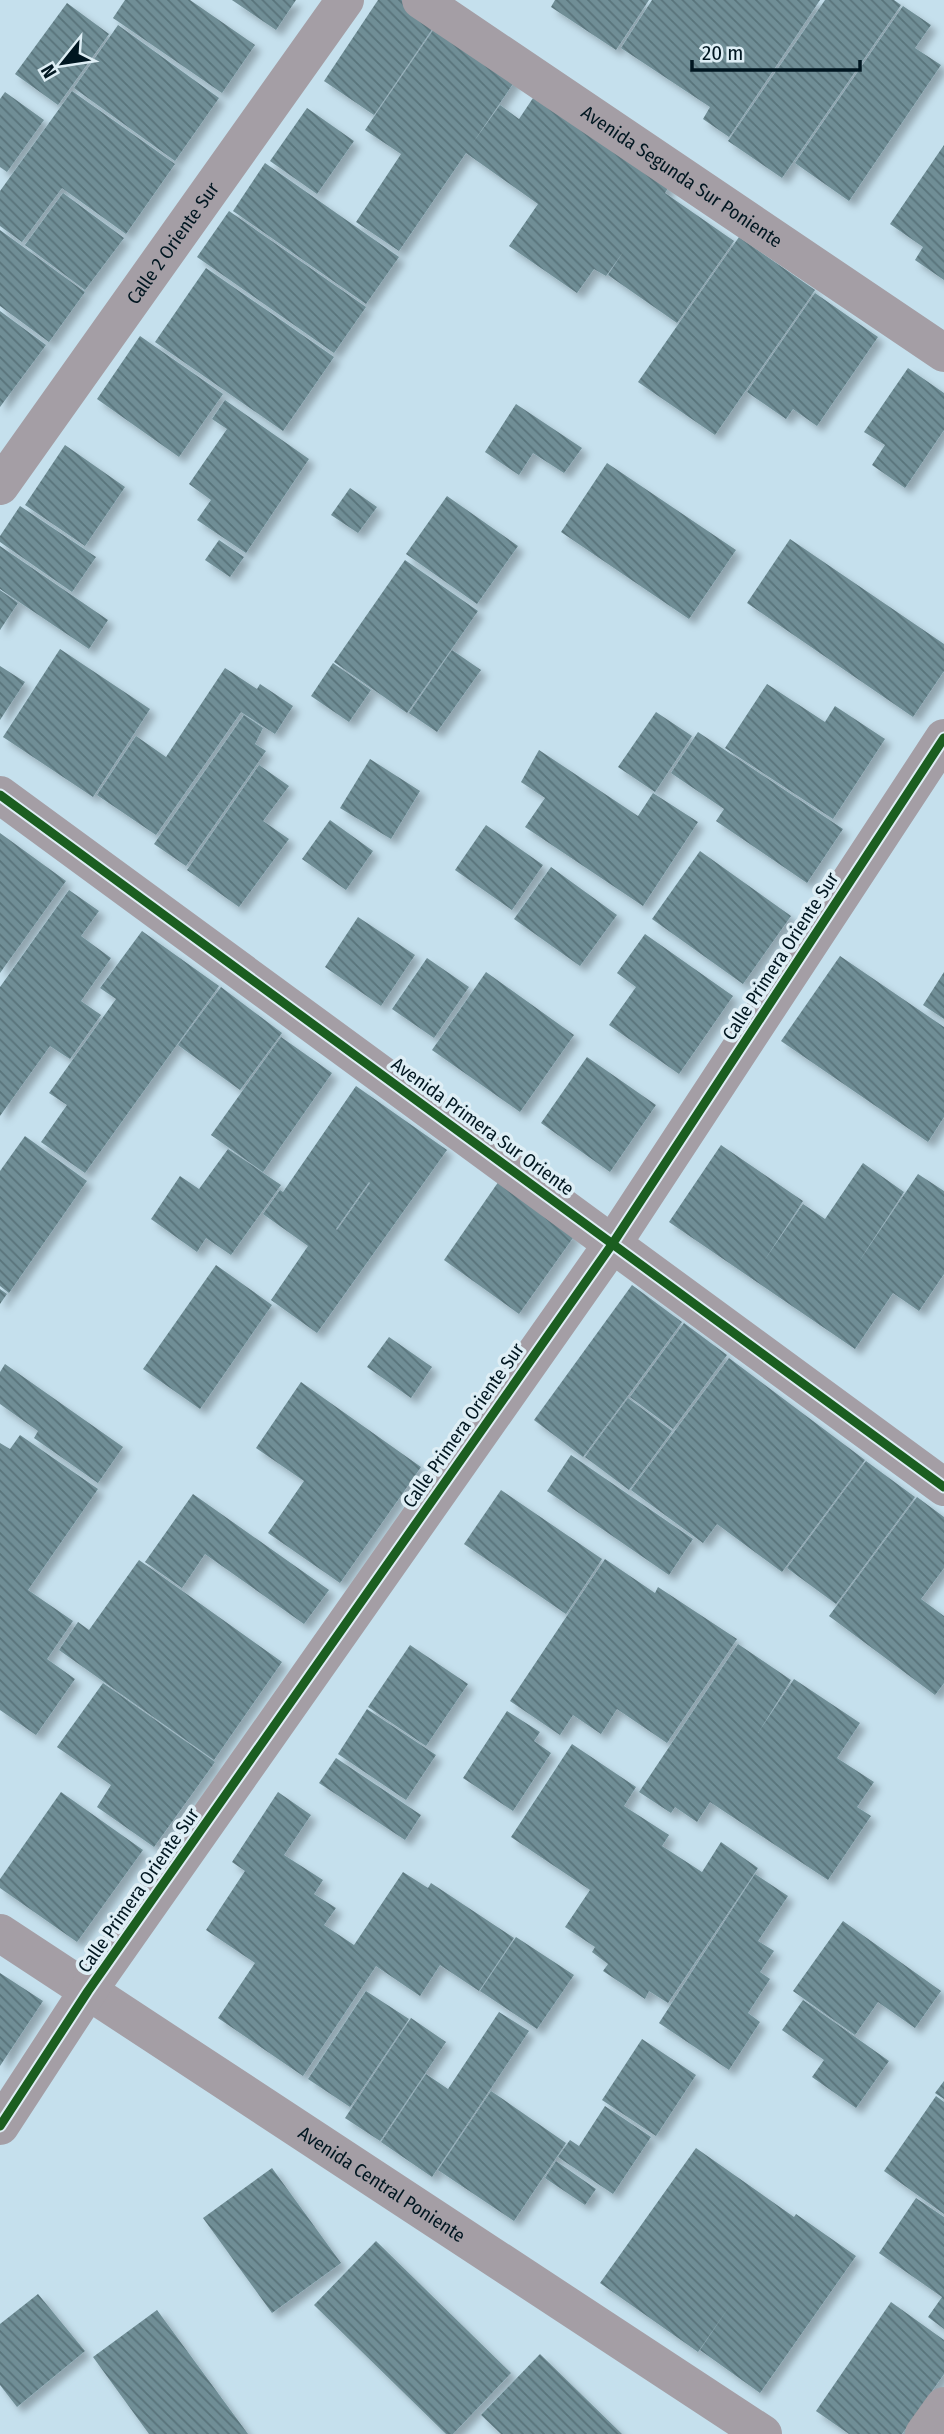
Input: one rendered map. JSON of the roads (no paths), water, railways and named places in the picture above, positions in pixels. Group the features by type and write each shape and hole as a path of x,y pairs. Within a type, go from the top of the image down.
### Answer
{"street":[{"name":"Calle 2 Oriente Sur","path":"0,486 345,0"},
{"name":"Avenida Segunda Sur Poniente","path":"421,0 944,354"},
{"name":"Calle Primera Oriente Sur","path":"0,2126 88,1991 613,1243 944,738"},
{"name":"Avenida Primera Sur Oriente","path":"0,794 944,1487"},
{"name":"Avenida Central Poniente","path":"0,1933 763,2434"},
{"path":"924,2434 944,2406"}]}
